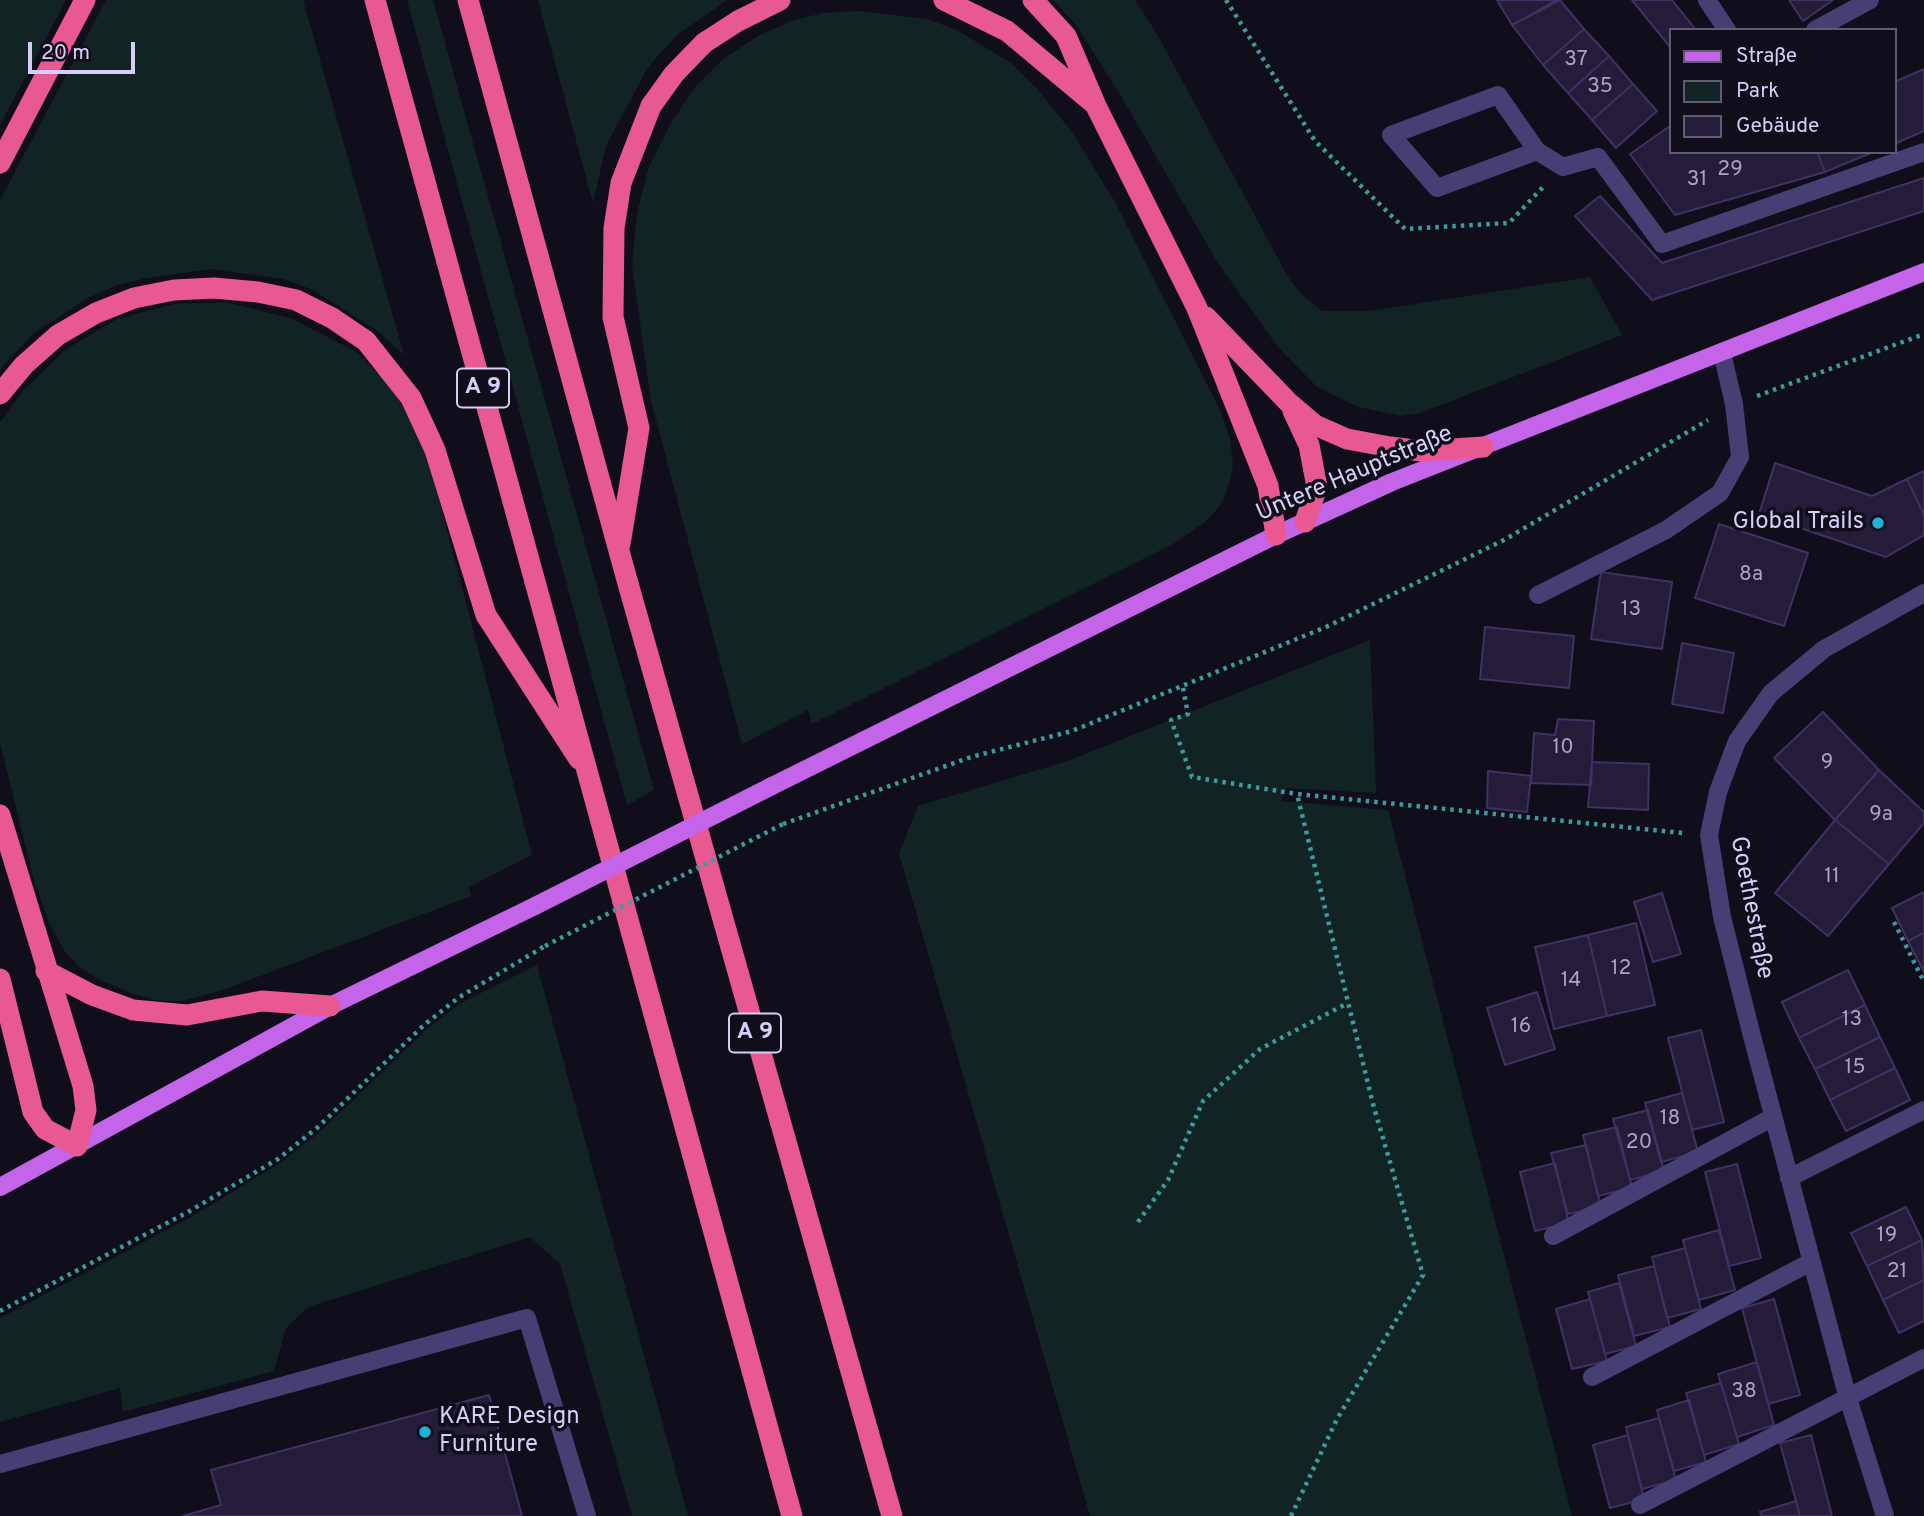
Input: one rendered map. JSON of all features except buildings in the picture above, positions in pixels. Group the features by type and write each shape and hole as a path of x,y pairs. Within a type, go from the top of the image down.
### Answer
{"highway":[{"path":"0,163 85,0"},
{"name":"A 9","path":"376,0 792,1516"},
{"name":"A 9","path":"468,0 619,549 892,1516"},
{"path":"619,549 639,428 614,317 614,228 621,183 651,106 674,74 704,43 738,21 780,0"},
{"path":"944,0 1007,31 1096,106"},
{"path":"1033,0 1066,37 1096,106 1197,308 1260,463 1268,486 1276,535"},
{"path":"0,394 24,365 58,335 96,313 134,298 174,289 214,288 258,292 296,300 332,318 366,341 411,398 435,450 486,615 590,776"},
{"path":"1197,308 1289,403 1315,425 1348,439 1422,451 1483,447"},
{"path":"1289,403 1309,445 1317,487 1305,522"},
{"path":"0,815 83,1086 86,1110 77,1146 45,1129 33,1112 0,979"},
{"path":"46,971 92,995 133,1010 187,1016 262,1001 330,1006"}],"main road":[{"name":"Untere Hauptstraße","path":"0,1187 330,1006 1276,535 1392,482 1924,272"}],"street":[{"path":"1707,0 1726,28"},
{"path":"1819,28 1870,0"},
{"path":"1537,151 1437,188 1391,135 1498,95 1537,151 1563,167 1598,157 1662,244 1924,152"},
{"path":"1538,594 1666,530 1720,493 1740,457 1734,404 1722,353"},
{"name":"Goethestraße","path":"1885,1516 1847,1395 1721,917 1709,835 1718,793 1737,741 1771,693 1824,649 1924,593"},
{"path":"1789,1178 1924,1110"},
{"path":"1553,1236 1773,1117"},
{"path":"1592,1377 1811,1262"},
{"path":"0,1464 527,1318 587,1516"},
{"path":"1640,1505 1847,1395 1924,1358"}],"path":[{"path":"0,1311 188,1212 278,1159 318,1127 424,1025 457,998 545,946 783,824 971,757 1072,731 1183,688 1326,627 1504,540 1734,404 1924,334"},
{"path":"1183,688 1188,714 1171,720 1192,777 1297,794 1709,835"},
{"path":"1291,1516 1337,1419 1423,1275 1373,1104 1297,794"},
{"path":"1894,922 1924,982"},
{"path":"1138,1222 1168,1180 1203,1101 1260,1049 1349,1003"}],"green space":[{"path":"0,0 66,0 0,125"},
{"path":"106,0 303,0 404,355 379,332 313,290 284,279 211,269 117,285 88,298 34,333 0,369 0,200"},
{"path":"407,0 433,0 654,790 627,805"},
{"path":"538,0 727,0 677,35 648,67 606,146 593,203"},
{"path":"1053,0 1135,0 1157,34 1288,277 1299,292 1322,311 1369,311 1590,277 1622,335 1420,413 1401,416 1358,407 1317,387 1278,347 1218,263 1121,96 1076,25"},
{"path":"859,11 927,19 957,30 1012,64 1037,89 1072,132 1115,202 1221,412 1230,439 1233,464 1229,485 1220,506 1205,522 1173,544 812,724 808,710 742,744 651,401 632,265 637,214 649,166 670,125 694,88 723,59 758,36 791,21 823,13"},
{"path":"226,302 290,318 355,351 384,379 406,410 426,450 532,855 469,887 471,896 223,990 183,1001 159,1001 130,993 98,979 77,965 64,950 49,923 33,877 0,743 0,422 23,391 65,350 117,319 174,304"},
{"path":"1370,640 1376,793 1287,788 1281,801 1388,810 1572,1516 1090,1516 899,853 918,806 1068,761"},
{"path":"537,965 688,1516 632,1516 560,1264 530,1237 308,1307 286,1328 274,1371 123,1412 120,1388 0,1422 0,1318 191,1217 280,1163 321,1131 427,1029 461,1003"}],"place":[{"name":"Global Trails","path":"1878,523"},
{"name":"KARE Design Furniture","path":"425,1432"}]}
